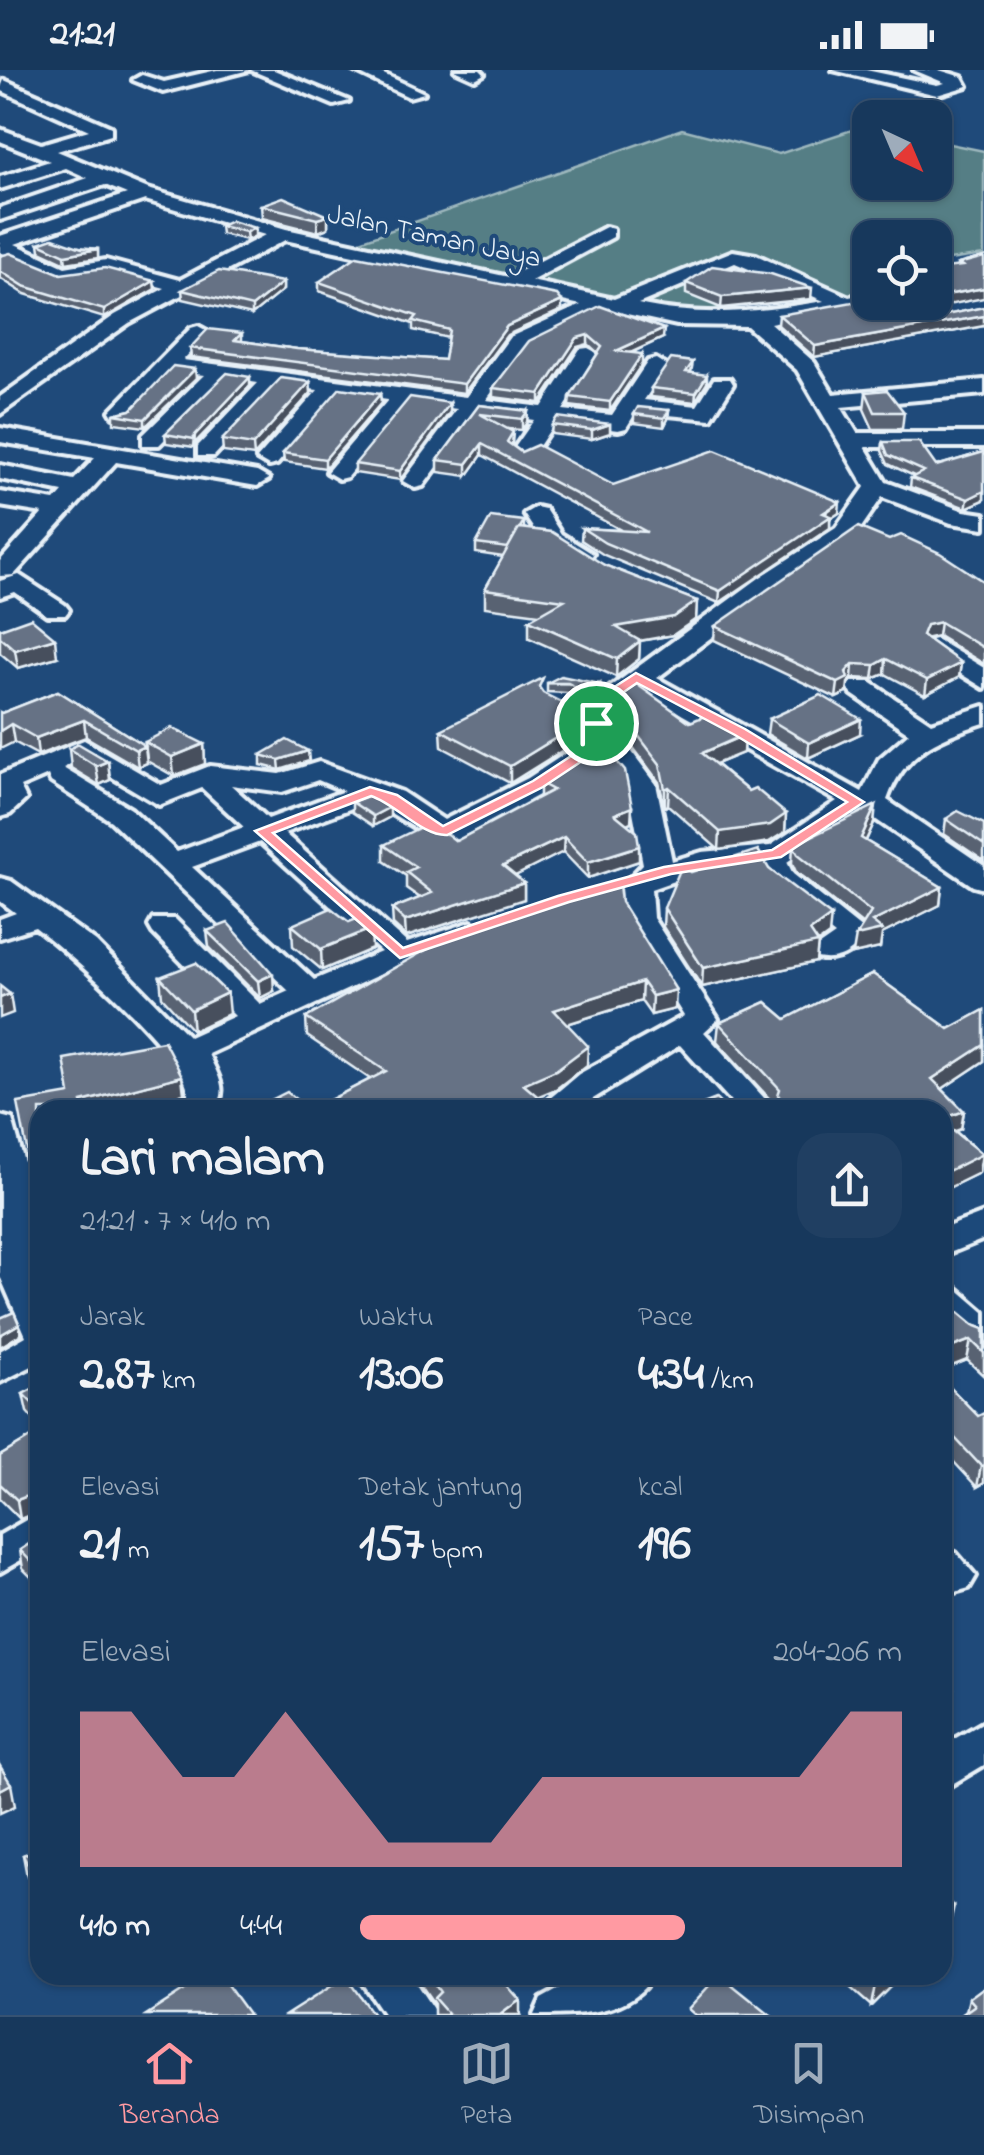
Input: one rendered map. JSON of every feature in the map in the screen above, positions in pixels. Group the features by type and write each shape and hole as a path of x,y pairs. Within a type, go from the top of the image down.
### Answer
{"street":[{"path":"259,70 340,101"},
{"path":"360,70 415,93"},
{"path":"841,70 937,90 958,86 922,70"},
{"path":"142,80 163,87 227,71"},
{"path":"4,85 105,132 38,151"},
{"name":"Jalan Taman Jaya","path":"4,138 145,194 282,234 678,319 752,320 852,302"},
{"path":"0,183 64,163"},
{"path":"0,214 103,179"},
{"path":"0,244 145,194"},
{"path":"514,282 606,233"},
{"path":"0,408 122,320 282,234"},
{"path":"94,242 207,274"},
{"path":"0,244 31,261 68,274 106,266 184,287"},
{"path":"415,481 518,342 609,304 733,257 846,303"},
{"path":"0,271 31,261"},
{"path":"752,320 785,344 806,367 878,487 960,518 984,521"},
{"path":"121,411 198,332"},
{"path":"522,453 588,354"},
{"path":"166,364 618,424 656,366"},
{"path":"150,440 220,371"},
{"path":"206,451 275,378"},
{"path":"630,405 703,414 722,384"},
{"path":"0,436 111,454 263,469 334,386"},
{"path":"824,402 924,388 984,387"},
{"path":"339,472 403,396"},
{"path":"915,439 910,421 984,423"},
{"path":"851,440 984,440"},
{"path":"56,610 19,583 2,579 65,498 111,454"},
{"path":"0,472 65,498"},
{"path":"0,808 12,800 4,784 84,748 160,796 210,774 282,783 316,770 392,798 442,836 538,784 600,732 610,696 845,533 878,487"},
{"path":"0,499 65,498"},
{"path":"536,514 554,540 610,570"},
{"path":"690,604 722,616"},
{"path":"936,647 984,680"},
{"path":"636,678 864,802 984,880"},
{"path":"861,688 928,733"},
{"path":"567,1100 591,1082 699,1024 701,1013 638,918 636,887 658,866 642,784 600,732 569,709"},
{"path":"602,890 702,862 776,854 864,802 881,770 898,750 928,733 984,714"},
{"path":"61,776 121,815 308,991"},
{"path":"214,785 400,954"},
{"path":"172,864 370,792"},
{"path":"776,854 774,870 852,933 845,943 828,952"},
{"path":"0,888 86,949 184,1051 308,991 400,954 493,924"},
{"path":"0,929 38,916"},
{"path":"164,926 256,1018"},
{"path":"686,1032 749,1100"},
{"path":"190,1050 206,1096 200,1100"},
{"path":"0,1127 27,1190 12,1267 30,1306"},
{"path":"952,1239 984,1225"},
{"path":"952,1305 984,1332"},
{"path":"0,1368 30,1351"},
{"path":"0,1556 30,1535"},
{"path":"952,1764 984,1740"},
{"path":"389,1985 413,2015"},
{"path":"558,2015 611,1985"}],"green space":[{"path":"682,129 779,154 852,130 852,200 952,200 952,144 984,151 984,255 952,260 952,220 852,220 852,299 794,281 673,324 357,242"}],"building":[{"path":"283,197 328,216 317,219 261,205"},
{"path":"231,221 255,228 246,232 220,226"},
{"path":"53,238 98,249 65,255 39,243"},
{"path":"10,253 61,274 105,268 154,281 104,310 24,286 0,271 0,256"},
{"path":"357,256 557,295 562,301 507,326 464,384 190,348 208,329 242,333 235,340 297,349 444,360 449,330 413,321 417,316 319,282"},
{"path":"984,257 984,288 952,294 952,267 962,266 958,264"},
{"path":"712,266 771,274 812,288 722,297 686,283"},
{"path":"219,271 283,282 252,307 182,290"},
{"path":"852,302 852,320 952,320 952,314 984,307 984,316 815,346 779,315"},
{"path":"600,306 664,329 616,351 642,354 610,402 570,397 602,347 588,335 577,338 540,394 493,388 529,341"},
{"path":"671,359 693,362 686,372 707,375 696,393 651,388"},
{"path":"173,366 195,369 145,419 114,414 131,410"},
{"path":"227,373 250,377 194,439 165,434"},
{"path":"281,378 310,382 253,445 222,440"},
{"path":"340,388 380,394 325,459 283,453"},
{"path":"887,390 904,412 875,412 866,392"},
{"path":"410,397 450,403 400,471 355,464"},
{"path":"479,405 528,411 522,419 480,414 513,432 507,442 521,452 537,445 613,485 715,450 840,502 823,513 831,516 720,591 605,543 582,528 647,532 482,444 467,464 438,460"},
{"path":"638,407 669,410 664,418 634,414"},
{"path":"557,417 610,424 592,430 552,425"},
{"path":"883,442 919,442 936,466 984,452 984,491 968,499 911,478 924,471 888,455"},
{"path":"491,517 524,521 508,548 476,544"},
{"path":"858,527 889,540 901,535 940,553 984,582 984,648 940,622 926,625 922,635 961,663 927,680 886,659 875,665 853,664 846,672 848,678 838,683 715,626"},
{"path":"519,528 552,532 604,565 697,601 674,617 616,627 640,641 617,659 529,620 564,600 485,589"},
{"path":"31,618 55,638 15,650 0,637 0,629"},
{"path":"561,676 600,684 589,694 568,683 547,683"},
{"path":"543,678 539,687 543,693 582,713 585,720 510,766 441,730"},
{"path":"635,683 690,722 707,715 744,735 702,753 748,791 755,788 786,814 770,825 720,832 669,787 665,789 660,764 615,705 619,695"},
{"path":"58,691 145,746 136,750 84,720 36,738 11,724 0,731 0,712"},
{"path":"821,695 861,719 809,743 769,719"},
{"path":"172,728 204,744 172,757 145,742"},
{"path":"287,740 308,751 279,760 261,755"},
{"path":"79,744 108,761 96,766 69,749"},
{"path":"602,744 625,771 632,807 615,814 637,832 639,846 588,862 564,837 503,866 524,883 405,921 392,909 432,893 406,872 416,867 384,845 425,825 431,833 447,834 456,841 553,790 540,783"},
{"path":"370,795 390,807 373,816 352,802"},
{"path":"876,805 861,838 942,887 872,922 882,930 856,936 871,912 798,854 793,845"},
{"path":"958,811 984,824 984,845 946,819"},
{"path":"758,850 769,869 831,916 810,931 818,943 703,968 664,908 682,865 691,872"},
{"path":"619,884 621,902 676,990 652,996 642,982 554,1010 588,1046 556,1070 523,1084 542,1100 330,1100 386,1071 306,1018 433,946 431,941 549,900"},
{"path":"331,908 349,922 359,918 371,929 321,949 292,925"},
{"path":"228,923 273,974 258,981 207,931"},
{"path":"196,963 227,993 191,1010 160,977"},
{"path":"873,974 949,1029 984,1010 984,1045 932,1079 964,1111 952,1115 952,1100 782,1100 778,1095 780,1089 719,1023 766,1002 786,1019"},
{"path":"164,1041 182,1076 90,1100 35,1100 70,1094 64,1059"},
{"path":"287,1092 297,1100 271,1100"},
{"path":"30,1101 30,1155 28,1155 18,1103"},
{"path":"952,1130 982,1154 952,1169"},
{"path":"952,1308 984,1329 984,1353 971,1340 952,1347"},
{"path":"14,1312 19,1324 0,1335 0,1318"},
{"path":"952,1389 978,1416 984,1413 981,1466 952,1435"},
{"path":"30,1438 30,1495 17,1500 0,1484 0,1456"},
{"path":"30,1544 30,1560 20,1550"},
{"path":"0,1766 11,1784 0,1790"},
{"path":"192,1985 227,1985 249,2015 146,2015"},
{"path":"333,1985 352,1985 373,2015 286,2015"},
{"path":"435,1985 507,1985 520,2000 500,2015 449,2015 434,1998 440,1992"},
{"path":"710,1985 732,1985 770,2015 695,2015 688,2009"},
{"path":"984,1987 984,2015 961,2015 975,2005 969,1998"}],"route":[{"path":"636,678 740,732 857,802 776,854 702,862 670,870 564,899 400,954 263,831 370,792 392,798 442,832 538,784 604,740 596,723 610,696 636,678"}]}
